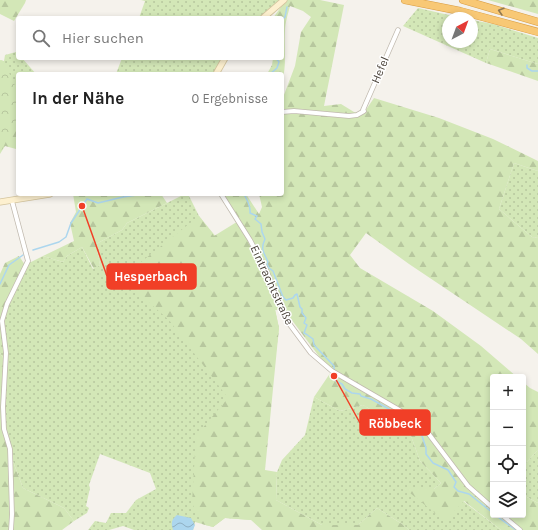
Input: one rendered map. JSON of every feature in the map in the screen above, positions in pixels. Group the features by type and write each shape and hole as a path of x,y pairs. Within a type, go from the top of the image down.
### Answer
{"highway":[{"path":"404,0 460,11 538,32"},
{"path":"463,0 538,22"}],"main road":[{"path":"265,16 284,0"},
{"path":"217,72 224,60"},
{"path":"0,202 39,196"}],"street":[{"name":"Hefel","path":"284,112 294,111 349,116 357,115 364,111 398,30"},
{"name":"Eintrachtstraße","path":"221,196 250,240 267,272 288,322 311,353 332,372 401,411 425,428 468,486 490,505"},
{"path":"11,530 10,449 4,429 3,406 6,353 2,321 7,304 28,261 12,201"},
{"path":"506,518 520,530"}],"green space":[{"path":"0,0 26,0 14,21 0,14"},
{"path":"141,0 284,0 265,16 140,16 145,1"},
{"path":"286,0 320,0 344,5 324,106 341,104 354,112 363,114 374,98 439,118 493,139 538,161 538,171 514,163 499,209 532,237 538,238 538,354 521,339 409,264 366,233 350,255 360,268 433,311 481,346 514,374 490,374 490,518 526,518 526,497 538,503 538,530 501,530 464,501 445,521 405,489 434,489 441,483 420,461 410,433 363,405 340,411 314,397 333,369 324,363 285,311 275,310 279,328 265,470 277,472 276,500 322,525 358,525 377,508 409,530 262,530 251,520 225,518 213,527 202,524 192,503 196,436 228,398 169,320 121,278 199,216 214,236 240,220 224,196 247,196 259,214 262,207 259,196 284,196 284,95 295,66 301,32 311,17 303,11 290,6 285,28 284,76 284,72 268,72 273,60 284,60 284,16 274,16"},
{"path":"488,0 538,0 538,14"},
{"path":"418,8 442,13 442,43 403,26"},
{"path":"478,21 493,24 538,38 538,64 490,49 486,63 452,48 478,48"},
{"path":"490,49 538,64 538,81 486,63"},
{"path":"16,52 16,60 24,60 34,72 16,72 16,112 0,106 0,60 4,61 5,55"},
{"path":"2,60 16,88 16,120 2,150 0,149 0,61"},
{"path":"121,60 224,60 217,72 117,72"},
{"path":"0,106 16,112 16,149 5,146 0,154"},
{"path":"514,163 538,171 538,238 532,237 499,209"},
{"path":"73,196 162,196 167,203 127,223 122,230 96,244 100,265 94,269 82,247 67,256 63,262 43,256 74,241 70,223 76,212"},
{"path":"181,196 189,196 199,216 275,309 279,328 266,432 251,520 225,518 213,527 195,522 193,530 134,530 123,526 109,530 88,530 95,521 106,523 111,513 126,513 136,500 156,489 150,473 100,454 89,485 90,488 86,506 89,508 87,513 74,521 64,508 23,488 2,432 4,359 0,353 0,318 25,265 43,256 63,262 67,256 82,247 93,269 100,265 96,244 122,230 127,223"},
{"path":"19,256 25,265 1,319 0,274 5,263"},
{"path":"0,353 4,359 2,432 23,488 64,508 74,521 62,530 0,530"},
{"path":"526,385 538,392 538,450 526,463"},
{"path":"314,397 340,411 363,405 410,433 420,461 441,483 434,489 405,489 463,501 501,530 409,530 377,508 358,525 322,525 276,500 277,472 282,460 305,435"},
{"path":"538,450 538,503 526,497 526,463"}],"water":[{"path":"177,515 191,518 195,525 193,530 173,530 172,522"}],"waterway":[{"path":"284,18 287,7"},
{"path":"272,72 277,68 279,62 278,60"},
{"path":"527,65 527,68 532,71 538,71"},
{"path":"33,250 59,242 66,237 71,223 87,199 98,203 130,196"},
{"path":"245,196 249,205 250,213 257,216 255,219 261,224 265,239 263,248 268,262 267,264 273,271 283,297 286,300 293,298 297,294 302,313 306,318 304,323 307,325 304,333 313,339 314,345 334,366 334,376 336,381 352,393 360,394 361,396 371,399 410,423 416,425 421,433 426,448 426,454 433,463 448,470 456,482 454,487 458,491 469,494 490,511"},
{"path":"0,284 9,265 23,255"},
{"path":"499,518 516,530"}],"place":[{"name":"Hesperbach","path":"82,206"},
{"name":"Röbbeck","path":"334,376"}]}
